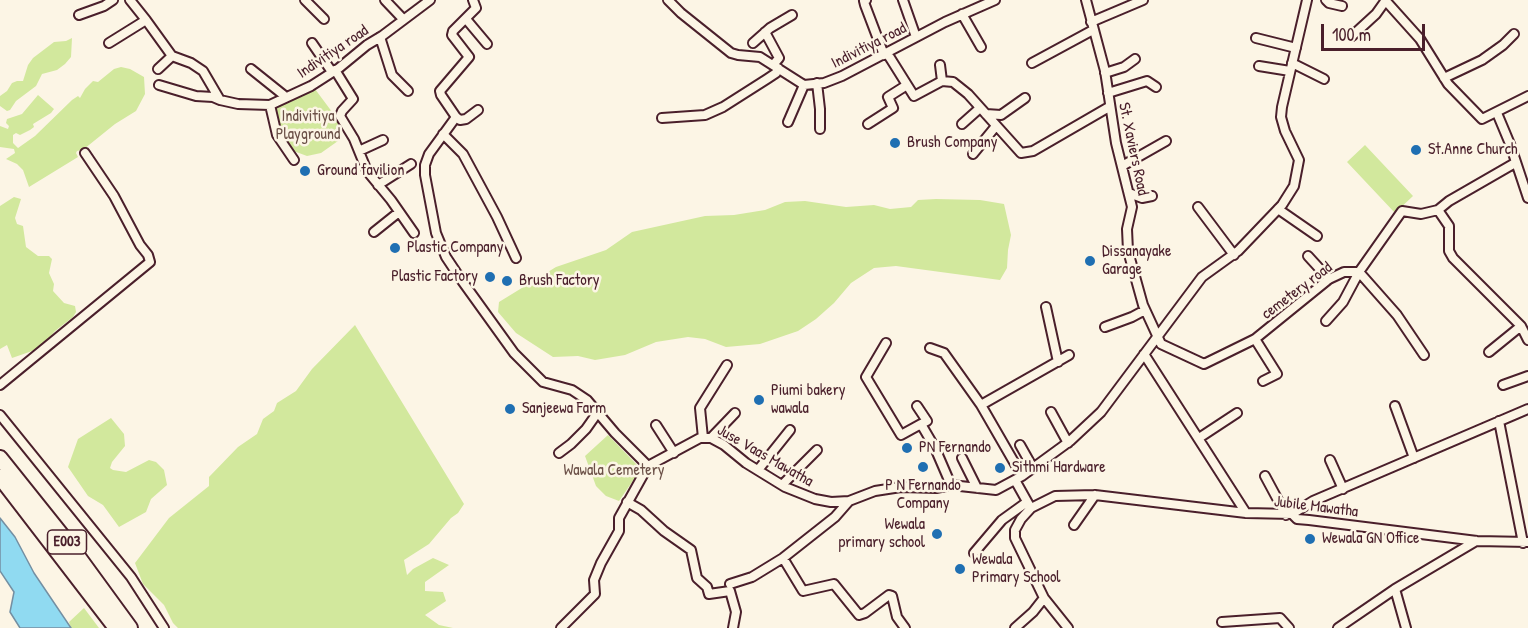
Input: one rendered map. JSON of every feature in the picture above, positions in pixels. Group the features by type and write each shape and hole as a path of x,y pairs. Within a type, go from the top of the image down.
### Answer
{"highway":[{"name":"E003","path":"0,458 68,543 130,628"},
{"name":"E003","path":"0,477 116,628"}],"street":[{"path":"79,15 104,6 113,0"},
{"path":"130,0 172,56 191,63 203,71 220,100"},
{"path":"305,0 324,19"},
{"path":"385,0 403,19"},
{"name":"Indivitiya road","path":"159,85 196,96 213,97 238,104 270,105 311,86 430,0"},
{"path":"473,0 476,8 454,28 452,35 469,57 441,91 441,95 460,120 466,119 478,110"},
{"path":"668,0 731,52 738,56 760,57 804,85 788,122"},
{"path":"866,0 865,5 886,54 914,96 942,81 953,82 1021,153 1033,151 1109,107"},
{"path":"903,0 916,37"},
{"name":"St. Xaviers Road","path":"1086,0 1106,73 1109,107 1132,207 1127,229 1128,251 1145,309 1158,335"},
{"path":"1032,63 1092,26 1143,0"},
{"name":"Juse Vaas Mawatha","path":"648,466 700,438 707,438 782,485 815,500 831,502 849,501 874,491 892,488 936,488 951,485 996,490 1019,478 1068,442 1101,412 1202,277 1234,255 1278,209 1294,186 1299,160 1281,117 1307,0"},
{"path":"1326,0 1342,6"},
{"path":"1352,36 1376,14 1385,0 1420,39 1444,78 1482,119 1497,113 1528,94"},
{"name":"Indivitiya road","path":"804,85 842,76 990,1"},
{"path":"962,14 981,47"},
{"path":"753,43 765,32 792,15"},
{"path":"466,19 487,44"},
{"path":"109,43 146,20"},
{"path":"662,118 705,116 776,73 775,67 779,58 765,32"},
{"path":"1444,78 1474,64 1503,45 1514,34"},
{"path":"380,37 392,75 408,91"},
{"path":"1256,38 1296,48"},
{"path":"312,43 354,99 340,116 354,139 367,171 414,233"},
{"path":"158,69 172,56"},
{"path":"1106,73 1124,67 1136,59"},
{"path":"940,65 942,81"},
{"path":"1259,66 1291,67 1324,79"},
{"path":"251,69 285,98"},
{"path":"1108,93 1147,81 1156,87"},
{"path":"817,83 820,129"},
{"path":"868,124 893,108 888,97 907,85"},
{"path":"962,124 983,111 1001,115 1025,98"},
{"path":"270,105 277,135 294,160"},
{"path":"1497,113 1528,196"},
{"path":"456,117 429,154 425,175 436,233 446,257 514,353 543,382 572,390 587,400 648,466 619,518 619,531 594,580 595,594 561,628"},
{"path":"973,154 996,126"},
{"path":"443,134 463,154 503,228 516,258"},
{"path":"358,151 383,140"},
{"path":"1122,166 1166,141"},
{"path":"0,385 150,262 114,196 85,153"},
{"path":"1515,163 1449,201 1438,210 1449,226 1449,251 1453,258 1521,326 1528,340"},
{"path":"378,185 411,164"},
{"path":"1129,194 1142,198 1152,196"},
{"path":"1198,207 1234,255"},
{"path":"1278,209 1317,237"},
{"name":"cemetery road","path":"1158,335 1161,344 1204,364 1255,339 1329,279 1344,272 1359,272 1402,211 1421,214 1438,210"},
{"path":"374,232 399,212"},
{"path":"1308,256 1329,279"},
{"path":"1326,321 1343,302 1359,272 1396,315 1424,355"},
{"path":"1046,307 1058,362"},
{"path":"1105,327 1132,317 1145,309"},
{"path":"1489,352 1521,326"},
{"path":"1255,339 1277,374 1263,381"},
{"path":"886,343 866,377 901,435 927,421 917,406"},
{"path":"930,348 944,353 981,405 1019,478 1029,505 1015,530 1015,538 1044,598 1068,628"},
{"path":"1144,354 1246,513"},
{"path":"981,405 1069,355"},
{"path":"727,365 700,408 707,438 735,413"},
{"path":"1503,385 1528,376"},
{"path":"1395,406 1414,458"},
{"path":"1265,476 1289,515 1313,501 1528,409"},
{"path":"559,453 586,429 598,412"},
{"path":"1051,412 1068,442"},
{"path":"1199,438 1237,413"},
{"path":"0,415 131,577 164,628"},
{"path":"1499,422 1526,543"},
{"path":"921,424 935,448 951,485"},
{"path":"656,425 674,453"},
{"path":"758,470 790,430"},
{"path":"1020,445 1033,468"},
{"path":"782,485 817,450"},
{"path":"962,458 977,488"},
{"path":"1329,460 1343,489"},
{"path":"1074,525 1095,495"},
{"name":"Jubile Mawatha","path":"974,553 1002,520 1029,505 1055,496 1095,495 1246,513 1289,515 1298,519 1477,541 1526,543"},
{"path":"730,584 752,577 783,558 835,517 849,501"},
{"path":"627,502 641,510 664,531 691,550 697,578 707,587 709,594 730,591 736,612 734,628"},
{"path":"1338,628 1395,589 1477,541"},
{"path":"783,558 803,591 834,584 859,615 889,595 892,596 897,617 904,628"},
{"path":"1395,589 1406,628"},
{"path":"1015,628 1033,612 1044,598"},
{"path":"1222,622 1280,618 1289,628"}],"green space":[{"path":"72,38 71,57 65,64 57,70 42,74 36,86 16,101 10,110 7,111 0,106 0,96 12,83 23,81 33,58 54,42"},
{"path":"121,67 144,77 145,94 136,111 115,124 84,149 77,151 78,157 29,187 23,170 6,159 15,153 14,149 0,147 0,126 8,129 7,119 22,114 38,95 54,109 33,124 34,127 30,130 20,135 16,133 13,135 13,143 18,148 35,136 72,100 78,96 80,98 93,81 98,82 114,69"},
{"name":"Indivitiya Playground","path":"315,89 341,124 342,130 338,141 321,153 307,156 291,150 279,135 274,115 275,108"},
{"path":"1365,145 1413,196 1395,213 1347,162"},
{"path":"14,197 21,199 15,218 17,224 23,226 26,247 38,256 49,256 52,259 49,273 54,284 53,291 64,303 75,306 76,312 43,345 12,358 7,345 0,349 0,206"},
{"path":"918,200 980,200 1004,204 1011,235 1007,268 1000,280 896,266 874,268 851,283 834,303 798,331 760,344 726,347 705,339 688,337 656,342 625,355 595,360 578,356 553,357 516,333 498,312 499,302 556,267 606,250 632,232 705,216 734,215 765,210 785,202 805,201 846,207 874,205 890,209 911,207"},
{"path":"355,325 464,504 429,544 404,560 407,575 433,558 449,565 425,582 425,591 443,592 446,601 425,615 439,625 453,628 178,628 164,605 143,584 135,563 169,518 209,486 209,477 238,447 257,434 263,419 274,411 277,403 296,391 312,369"},
{"path":"111,418 124,434 125,446 110,468 126,472 149,460 156,462 164,470 167,485 151,499 146,512 119,527 103,505 88,496 68,467 78,439"},
{"name":"Wawala Cemetery","path":"608,435 641,469 619,501 606,496 596,486 585,456"},
{"path":"84,608 99,628 71,628 69,622"}],"water":[{"path":"0,518 15,537 34,573 71,628 20,628 10,612 14,592 0,571"}],"place":[{"name":"Brush Company","path":"895,143"},
{"name":"St.Anne Church","path":"1416,150"},
{"name":"Ground favilion","path":"305,171"},
{"name":"Plastic Company","path":"395,248"},
{"name":"Dissanayake Garage","path":"1090,261"},
{"name":"Plastic Factory","path":"490,277"},
{"name":"Brush Factory","path":"507,281"},
{"name":"Piumi bakery wawala","path":"759,400"},
{"name":"Sanjeewa Farm","path":"510,409"},
{"name":"PN Fernando","path":"907,448"},
{"name":"P N Fernando Company","path":"923,467"},
{"name":"Sithmi Hardware","path":"1000,468"},
{"name":"Wewala primary school","path":"937,534"},
{"name":"Wewala GN Office","path":"1310,539"},
{"name":"Wewala Primary School","path":"960,569"}]}
